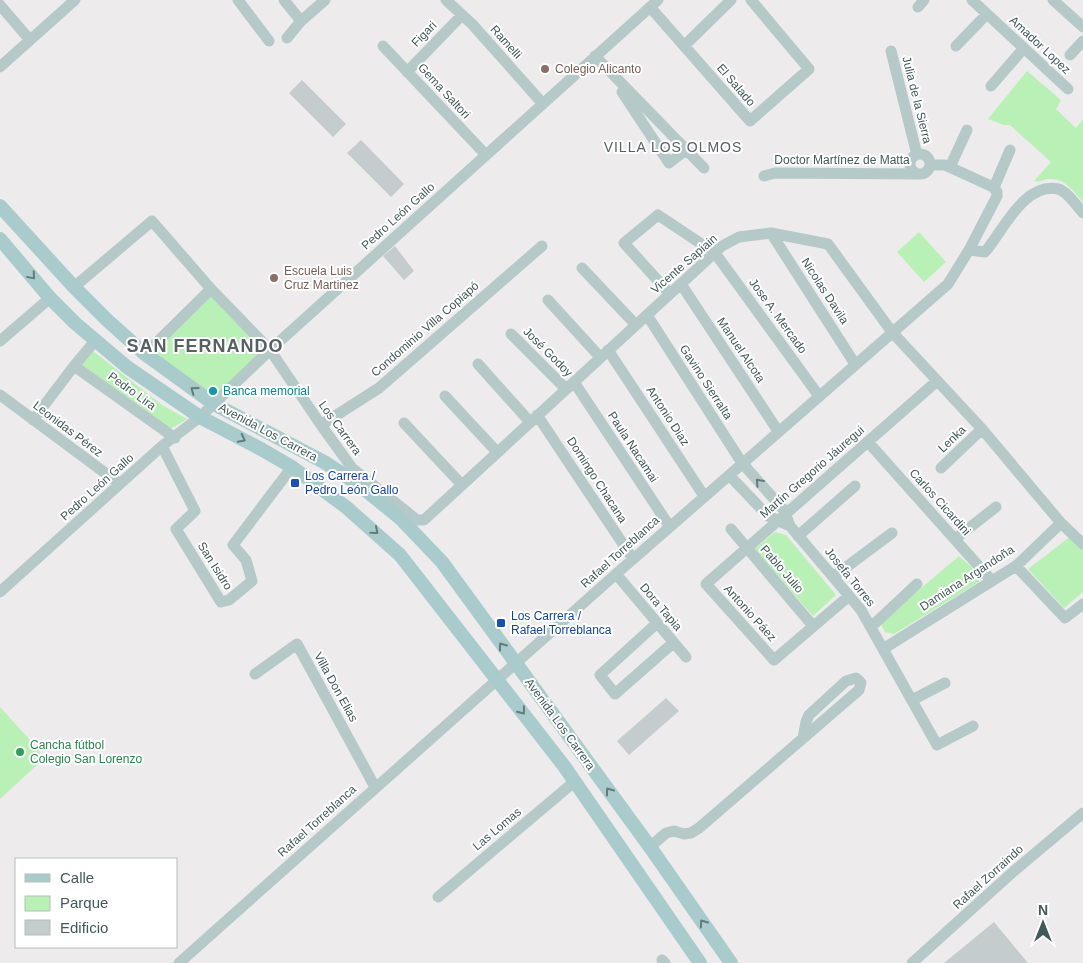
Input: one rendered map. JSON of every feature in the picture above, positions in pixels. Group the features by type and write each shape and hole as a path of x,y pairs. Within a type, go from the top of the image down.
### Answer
{"main road":[{"name":"Avenida Los Carrera","path":"0,206 106,320 145,354 214,404 324,462 358,484 388,507 442,562 650,847 731,963"},
{"name":"Avenida Los Carrera","path":"0,239 50,298 95,341 127,367 200,417 292,467 346,507 400,555 498,680 574,782 700,963"}],"street":[{"path":"0,67 75,0"},
{"path":"238,0 269,41"},
{"path":"284,0 301,21"},
{"path":"287,38 301,21 325,0"},
{"name":"Ramelli","path":"446,0 462,15 542,104"},
{"path":"684,46 731,0"},
{"name":"El Salado","path":"654,4 684,46 750,121 809,69 751,0"},
{"name":"Amador Lopez","path":"972,0 1068,89"},
{"path":"1053,0 1083,27"},
{"name":"Pedro León Gallo","path":"0,592 162,446 175,438 200,417 270,350 654,4"},
{"path":"0,5 30,40"},
{"path":"956,46 987,14"},
{"name":"Figari","path":"406,72 462,15"},
{"path":"1070,55 1083,41"},
{"name":"Gema Saltori","path":"383,46 486,155"},
{"path":"991,86 1024,48"},
{"name":"Julia de la Sierra","path":"891,51 917,154"},
{"path":"596,56 704,168"},
{"path":"606,68 669,163 686,150"},
{"path":"950,167 967,130"},
{"path":"930,165 938,164 950,167 992,187 995,185 1010,150"},
{"path":"917,154 925,156 930,165 927,171 921,174 914,173 910,168 911,159 917,154"},
{"name":"Doctor Martínez de Matta","path":"764,176 775,173 921,174"},
{"name":"Rafael Torreblanca","path":"179,963 704,496 948,284 969,250 997,196 997,192 992,187"},
{"path":"969,250 985,252 1016,209 1031,194 1044,190 1058,189 1065,193 1083,213"},
{"path":"670,294 624,243 658,215 715,253"},
{"name":"Los Carrera","path":"74,287 152,221 211,289 270,350 352,468 417,520 424,520"},
{"name":"Vicente Sapiain","path":"424,520 722,246 740,236 771,233 828,244 892,332 982,430 1061,523 1083,544"},
{"name":"Nicolas Davila","path":"771,233 855,364"},
{"name":"Condominio Villa Copiapó","path":"321,425 379,388 542,246"},
{"name":"Jose A. Mercado","path":"715,253 819,396"},
{"path":"582,268 636,325"},
{"name":"Manuel Alcota","path":"681,284 778,431"},
{"path":"145,354 211,289"},
{"path":"0,341 50,298"},
{"name":"Antonio Diaz","path":"548,300 604,354 704,496"},
{"name":"Gavino Sierralta","path":"647,315 742,463"},
{"name":"José Godoy","path":"511,334 570,385"},
{"path":"33,420 95,341"},
{"name":"Domingo Chacana","path":"478,364 534,418 633,559"},
{"name":"Pedro Lira","path":"74,366 175,438"},
{"name":"Martín Gregorio Jáuregui","path":"706,584 937,381"},
{"name":"Paula Nacamai","path":"570,385 670,527"},
{"name":"Leonidas Pérez","path":"0,395 120,484"},
{"path":"445,396 498,452"},
{"path":"404,423 462,485"},
{"name":"Lenka","path":"941,468 982,430"},
{"name":"Carlos Cicardini","path":"868,442 992,581"},
{"name":"San Isidro","path":"162,446 195,511 176,529 221,602 229,600 252,581 246,560 233,545 292,467"},
{"path":"742,463 784,510 782,518"},
{"name":"Josefa Torres","path":"729,475 768,516 782,518 790,526 861,610 937,745 973,726"},
{"path":"798,536 855,486"},
{"path":"955,539 996,506"},
{"name":"Damiana Argandoña","path":"883,649 1016,566 1061,523"},
{"name":"Pablo Julio","path":"731,529 746,549 814,626"},
{"path":"832,577 892,533"},
{"path":"1016,566 1065,618 1083,604"},
{"name":"Dora Tapia","path":"616,574 656,624 686,657"},
{"name":"Antonio Páez","path":"706,584 774,660 814,626"},
{"path":"871,627 917,584"},
{"path":"814,626 849,596"},
{"path":"656,624 600,675 615,694 673,643"},
{"name":"Villa Don Elias","path":"255,674 296,644 375,788"},
{"path":"650,847 666,833 674,831 684,834 691,833 699,828 859,690 861,683 856,678 846,681 809,716 803,738"},
{"path":"912,700 945,683"},
{"name":"Las Lomas","path":"438,897 574,782"},
{"name":"Rafael Zorraindo","path":"912,963 1014,871 1083,813"}],"green space":[{"path":"1027,71 1061,100 1056,109 1076,128 1083,119 1083,202 1065,183 1055,179 1034,181 1051,162 1010,125 1004,125 988,119"},
{"path":"919,232 946,262 924,282 897,252"},
{"path":"211,292 264,348 214,401 149,353"},
{"path":"93,351 162,405 187,419 169,430 81,365"},
{"path":"775,532 786,535 836,595 813,616 754,549"},
{"path":"1071,536 1083,550 1083,592 1064,608 1028,569"},
{"path":"959,556 979,574 979,582 894,634 885,632 880,623"},
{"name":"Cancha fútbol Colegio San Lorenzo","path":"0,707 39,750 41,758 38,764 0,799"}],"building":[{"path":"302,80 346,124 333,137 289,93"},
{"path":"361,140 404,184 391,197 347,153"},
{"path":"395,246 414,271 404,280 383,256"},
{"path":"666,698 679,711 629,755 617,741"},
{"path":"994,922 1028,963 944,963"}],"place":[{"name":"Colegio Alicanto","path":"545,69"},
{"name":"Escuela Luis Cruz Martinez","path":"274,278"},
{"name":"Banca memorial","path":"213,391"},
{"name":"Los Carrera / Pedro León Gallo","path":"295,483"},
{"name":"Los Carrera / Rafael Torreblanca","path":"501,623"},
{"name":"Cancha fútbol Colegio San Lorenzo","path":"20,752"}],"district":[{"name":"VILLA LOS OLMOS","path":"673,147"},
{"name":"SAN FERNANDO","path":"205,346"}]}
